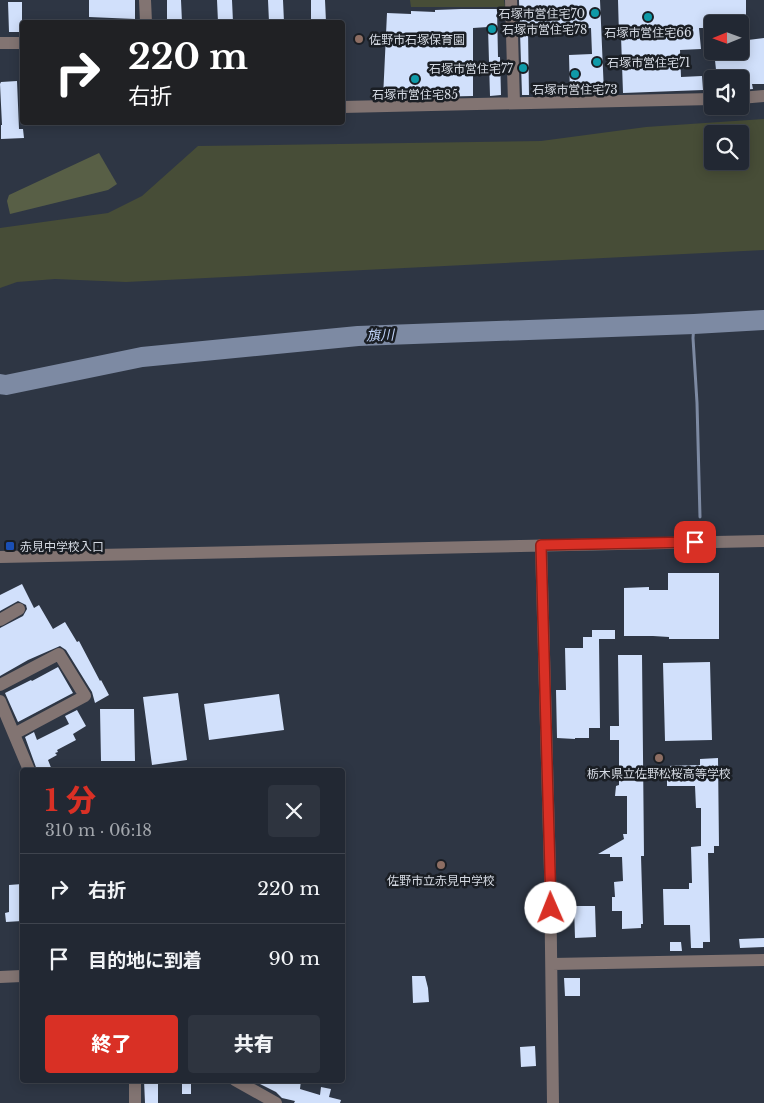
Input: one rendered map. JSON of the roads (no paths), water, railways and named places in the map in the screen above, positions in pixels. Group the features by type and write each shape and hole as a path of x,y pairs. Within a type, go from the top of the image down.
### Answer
{"street":[{"path":"145,0 146,20"},
{"path":"511,0 514,103"},
{"path":"0,43 20,43"},
{"path":"749,97 764,96"},
{"path":"345,107 704,99"},
{"path":"0,557 764,541"},
{"path":"541,545 552,964 553,1103"},
{"path":"0,620 19,609"},
{"path":"0,685 59,654 85,696 14,734"},
{"path":"0,701 27,768"},
{"path":"552,964 764,960"},
{"path":"0,977 20,976"},
{"path":"135,1083 136,1103"},
{"path":"240,1083 276,1103"}],"waterway":[{"name":"旗川","path":"0,384 6,385 142,357 358,336 764,320"},
{"path":"694,324 700,517"}],"place":[{"name":"石塚市営住宅70","path":"595,13"},
{"name":"石塚市営住宅66","path":"648,17"},
{"name":"石塚市営住宅78","path":"492,29"},
{"name":"佐野市石塚保育園","path":"359,39"},
{"name":"石塚市営住宅71","path":"597,62"},
{"name":"石塚市営住宅77","path":"523,68"},
{"name":"石塚市営住宅73","path":"575,74"},
{"name":"石塚市営住宅85","path":"415,79"},
{"name":"赤見中学校入口","path":"10,546"},
{"name":"栃木県立佐野松桜高等学校","path":"659,758"},
{"name":"佐野市立赤見中学校","path":"441,865"}]}
